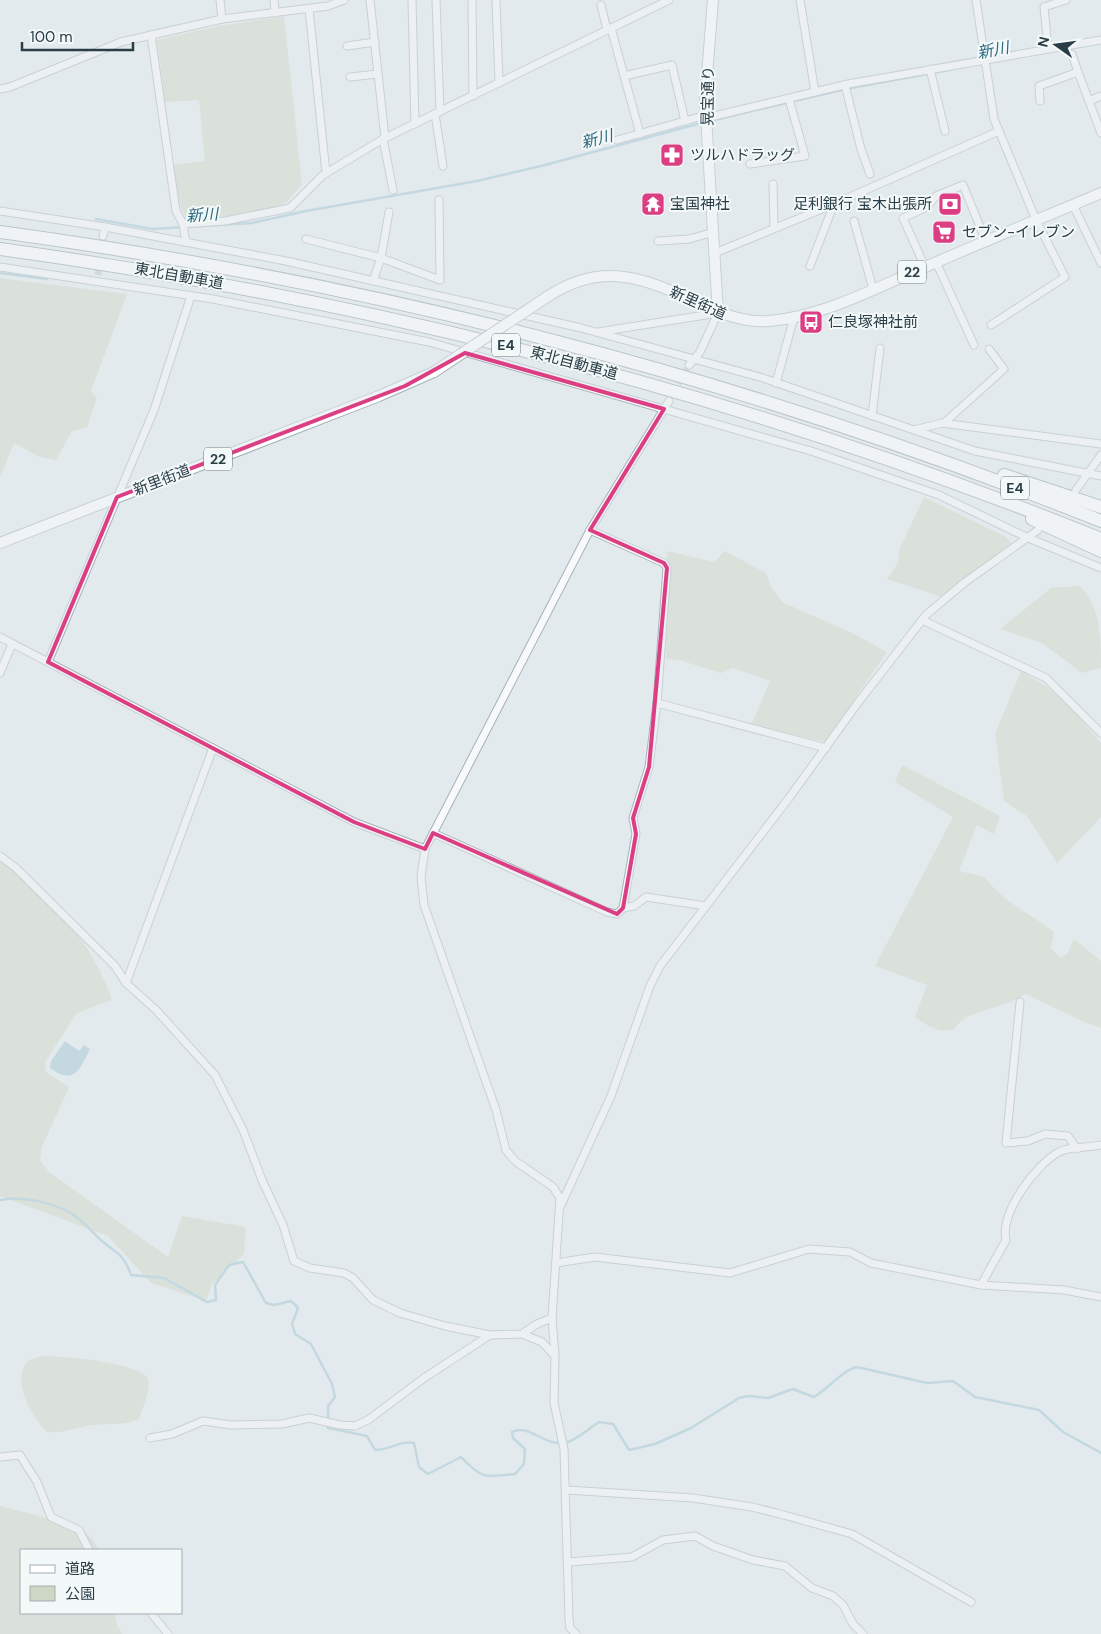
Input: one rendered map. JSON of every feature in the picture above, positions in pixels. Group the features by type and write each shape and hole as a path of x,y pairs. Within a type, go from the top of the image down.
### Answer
{"highway":[{"name":"東北自動車道","path":"0,232 241,270 405,303 518,330 703,381 930,455 1101,521"},
{"name":"東北自動車道","path":"0,249 150,271 239,287 402,320 512,346 614,373 763,417 998,499 1101,539"},
{"path":"930,455 1003,474 1101,507"},
{"path":"998,499 1040,524 1101,552"}],"main road":[{"name":"晃宝通り","path":"713,0 706,117 718,313"},
{"name":"新里街道","path":"0,543 379,396 434,372 548,297 579,280 611,276 659,286 730,317 755,321 794,317 873,289 1101,193"}],"street":[{"path":"220,0 222,19"},
{"path":"274,0 275,13"},
{"path":"0,88 10,88 121,42 222,19 309,9 328,6 344,0"},
{"path":"370,0 384,139 393,190"},
{"path":"412,0 415,124"},
{"path":"436,0 438,113 443,166"},
{"path":"472,0 474,96"},
{"path":"496,0 499,83"},
{"path":"184,224 225,221 290,208 309,187 326,173 384,139 669,0"},
{"path":"800,0 815,92"},
{"path":"976,0 986,58 991,103 999,131 1036,220 1065,277 991,325"},
{"path":"1048,48 1044,8 1066,0"},
{"path":"601,5 640,134"},
{"path":"309,9 326,173"},
{"path":"152,35 176,211 184,224 186,242"},
{"path":"617,140 685,121 845,85 986,58 1101,40"},
{"path":"347,46 375,42"},
{"path":"1072,54 1101,133"},
{"path":"624,76 672,66 685,121"},
{"path":"930,69 945,131"},
{"path":"1040,101 1039,86 1078,72"},
{"path":"350,77 378,74"},
{"path":"845,85 861,149 870,174"},
{"path":"1089,101 1101,96"},
{"path":"750,164 805,156 789,99"},
{"path":"715,253 834,204 999,131"},
{"path":"773,184 774,228"},
{"path":"925,266 903,218 927,208 936,196 963,185 986,241"},
{"path":"306,239 381,258 440,280 439,200"},
{"path":"810,266 834,204"},
{"path":"1072,205 1101,263"},
{"path":"0,211 105,227 286,261 596,333 694,358 776,382 975,451 1101,476"},
{"path":"373,282 381,258 389,212"},
{"path":"854,221 873,289"},
{"path":"103,236 105,227"},
{"path":"658,241 688,239 714,232"},
{"path":"936,262 974,345"},
{"path":"0,267 97,278 429,342 811,451 939,495 1026,537 1101,568"},
{"path":"48,662 154,410 191,296"},
{"path":"596,333 718,313 715,323 689,365"},
{"path":"776,382 794,317"},
{"path":"872,416 880,348"},
{"path":"944,423 1004,370 989,349"},
{"path":"576,1634 570,1628 569,1619 567,1490 564,1449 554,1404 555,1356 552,1318 560,1208 558,1192 515,1161 506,1150 496,1110 424,905 421,877 425,849 590,530 669,401"},
{"path":"914,430 944,423 1101,444"},
{"path":"1076,490 1101,455"},
{"path":"590,530 664,563 667,568 657,702 649,767 633,818 636,834 623,908"},
{"path":"560,1208 611,1096 650,986 660,966 922,620 964,583 1038,530"},
{"path":"922,620 1046,678 1101,733"},
{"path":"0,637 354,822 425,849"},
{"path":"0,674 12,644"},
{"path":"657,702 826,748"},
{"path":"126,983 212,748"},
{"path":"433,833 608,912 617,914 623,908 634,906 646,897 706,906"},
{"path":"0,856 16,868 115,966 126,983 156,1010 215,1075 243,1130 262,1180 283,1225 294,1261 310,1268 344,1273 353,1278 373,1300 400,1313 444,1326 490,1335 522,1334 542,1342 555,1356"},
{"path":"1020,1002 1006,1143 1028,1141 1045,1134 1060,1135 1068,1136 1077,1149"},
{"path":"981,1285 1006,1240 1004,1231 1022,1189 1036,1169 1060,1151 1101,1145"},
{"path":"556,1263 595,1258 730,1273 809,1248 850,1252 871,1263 981,1285 1064,1290 1101,1297"},
{"path":"522,1334 536,1324 552,1318"},
{"path":"150,1438 172,1434 203,1421 231,1425 282,1424 310,1418 340,1426 355,1426 368,1420 424,1378 490,1335"},
{"path":"0,1457 20,1455 37,1482 51,1517 79,1530 88,1549"},
{"path":"567,1490 693,1498 752,1506 784,1514 852,1534 971,1602"},
{"path":"569,1562 632,1557 664,1540 695,1536 713,1546 753,1560 785,1566 812,1588 833,1596 843,1605 853,1624 863,1634"},
{"path":"152,1614 168,1634"}],"highlighted area":[{"path":"465,353 664,409 590,530 664,563 667,568 649,767 633,818 636,834 623,908 617,914 433,833 425,849 354,822 48,662 117,497 405,386"}],"green space":[{"path":"284,16 302,184 287,202 265,211 187,221 174,190 174,165 205,161 199,100 165,102 157,40 218,26"},
{"path":"0,278 127,294 91,391 97,398 87,427 72,431 56,460 40,457 14,443 0,477"},
{"path":"924,497 1006,537 1011,543 942,597 887,579 898,563 900,548"},
{"path":"667,551 714,562 725,551 766,573 771,586 782,602 852,633 887,652 825,742 751,725 770,681 733,668 721,673 679,660 666,659"},
{"path":"1080,586 1096,613 1101,644 1101,668 1082,673 1042,643 1000,629 1051,588"},
{"path":"1021,671 1049,688 1079,717 1101,743 1101,817 1057,863 1027,816 1004,801 995,734"},
{"path":"902,765 1000,816 994,834 977,825 959,871 985,877 1008,900 1054,932 1051,948 1061,958 1067,954 1074,939 1101,961 1101,1028 1026,994 1000,1006 971,1015 953,1030 937,1029 928,1026 915,1017 927,985 875,966 953,817 895,782"},
{"path":"0,859 36,888 67,921 93,958 112,1000 77,1013 45,1062 46,1072 69,1087 42,1147 40,1160 49,1172 168,1257 182,1216 246,1227 244,1254 212,1284 206,1301 151,1283 108,1236 0,1196"},
{"path":"42,1356 98,1361 140,1372 147,1378 149,1387 139,1419 122,1423 47,1432 36,1419 26,1401 21,1382 26,1363"},
{"path":"0,1506 55,1520 88,1534 99,1549 20,1549 20,1614 115,1614 117,1625 122,1634 0,1634"}],"water":[{"path":"65,1041 79,1051 84,1045 90,1049 79,1069 71,1075 58,1073 50,1068 51,1061"}],"waterway":[{"name":"新川","path":"710,121 846,89 949,70"},
{"name":"新川","path":"96,219 152,229 252,223 306,211 477,181 545,165 705,122"},
{"name":"新川","path":"0,273 47,279"},
{"path":"0,1200 28,1199 58,1207 78,1218 120,1255 131,1275 164,1278 207,1302 216,1300 215,1285 229,1265 243,1262 266,1303 274,1305 291,1301 298,1308 292,1324 295,1334 311,1344 332,1384 335,1397 328,1406 328,1428 367,1436 375,1450 409,1442 414,1443 419,1467 428,1474 461,1457 474,1470 485,1475 515,1474 524,1464 525,1449 513,1438 512,1432 519,1430 532,1433 545,1440 560,1443 576,1438 599,1422 613,1424 629,1450 655,1444 691,1428 739,1398 748,1396 768,1398 793,1389 814,1397 846,1372 857,1367 927,1383 953,1381 975,1397 1039,1410 1063,1432 1101,1453"}],"tunnel":[{"path":"98,275 103,236"},
{"path":"673,393 689,365"}],"place":[{"name":"ツルハドラッグ","path":"672,155"},
{"name":"宝国神社","path":"653,204"},
{"name":"足利銀行 宝木出張所","path":"950,204"},
{"name":"セブン-イレブン","path":"944,232"},
{"name":"仁良塚神社前","path":"811,322"}]}
